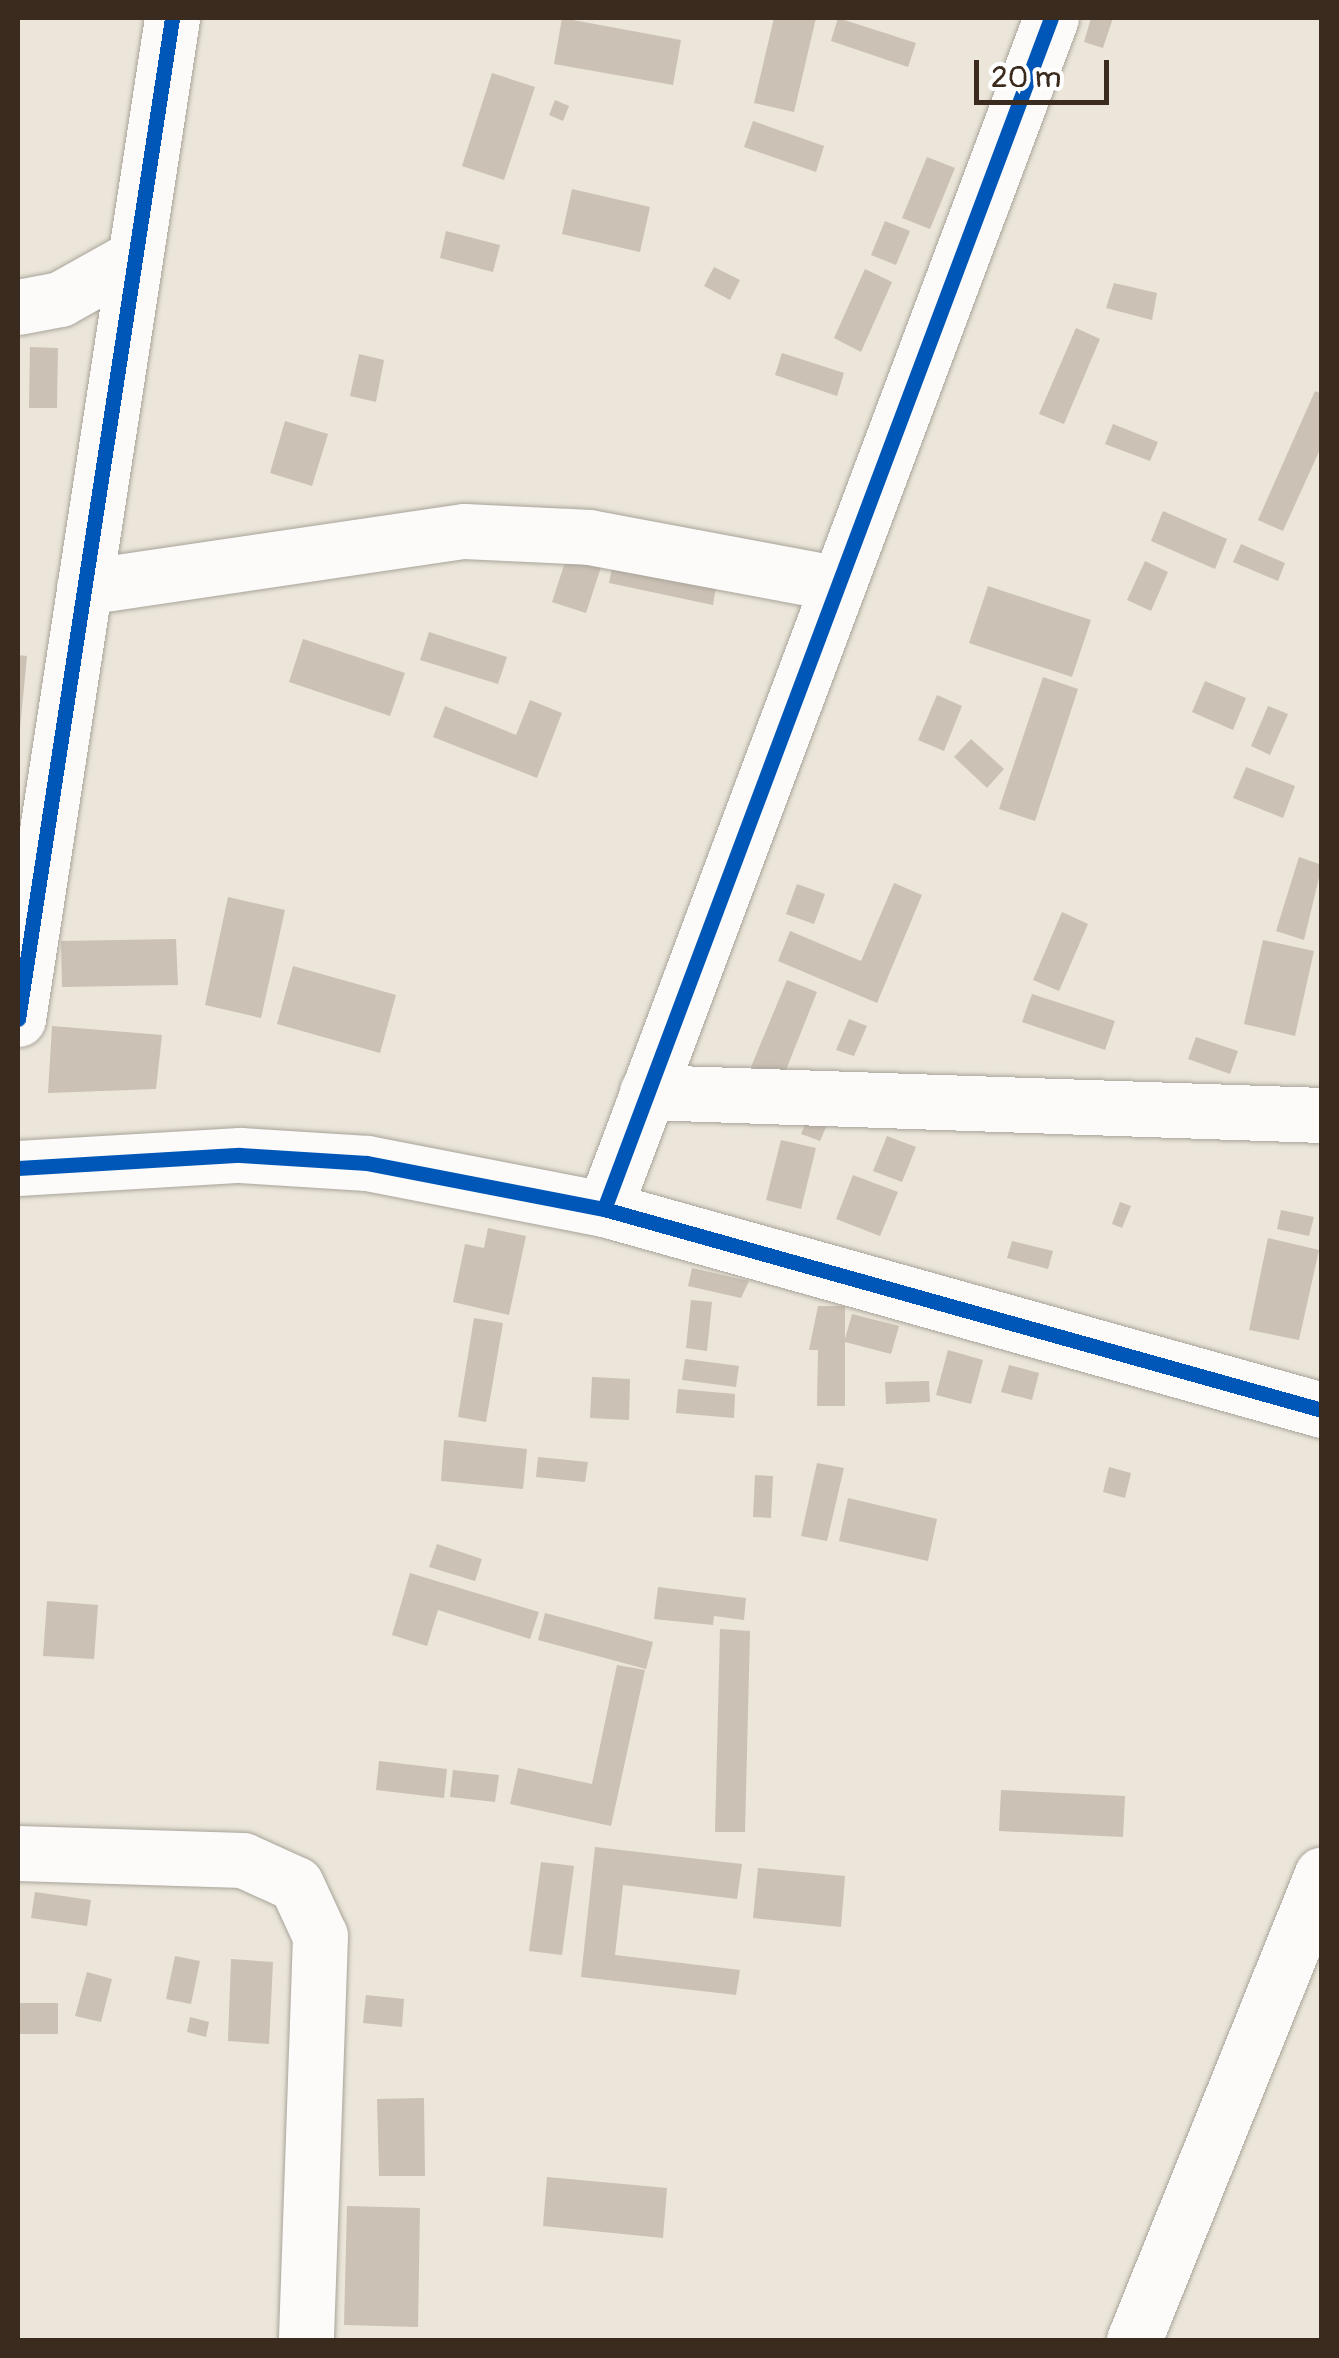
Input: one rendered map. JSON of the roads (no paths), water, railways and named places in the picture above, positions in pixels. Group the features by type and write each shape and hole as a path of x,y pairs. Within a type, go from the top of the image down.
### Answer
{"street":[{"path":"18,1020 172,18"},
{"path":"604,1208 1051,18"},
{"path":"18,307 60,299 135,257"},
{"path":"84,587 464,531 588,538 838,584"},
{"path":"647,1092 1322,1114"},
{"path":"18,1168 298,1155 604,1208 1322,1410"},
{"path":"18,1853 243,1860 296,1884 320,1936 306,2340"},
{"path":"1134,2340 1322,1874"}]}
